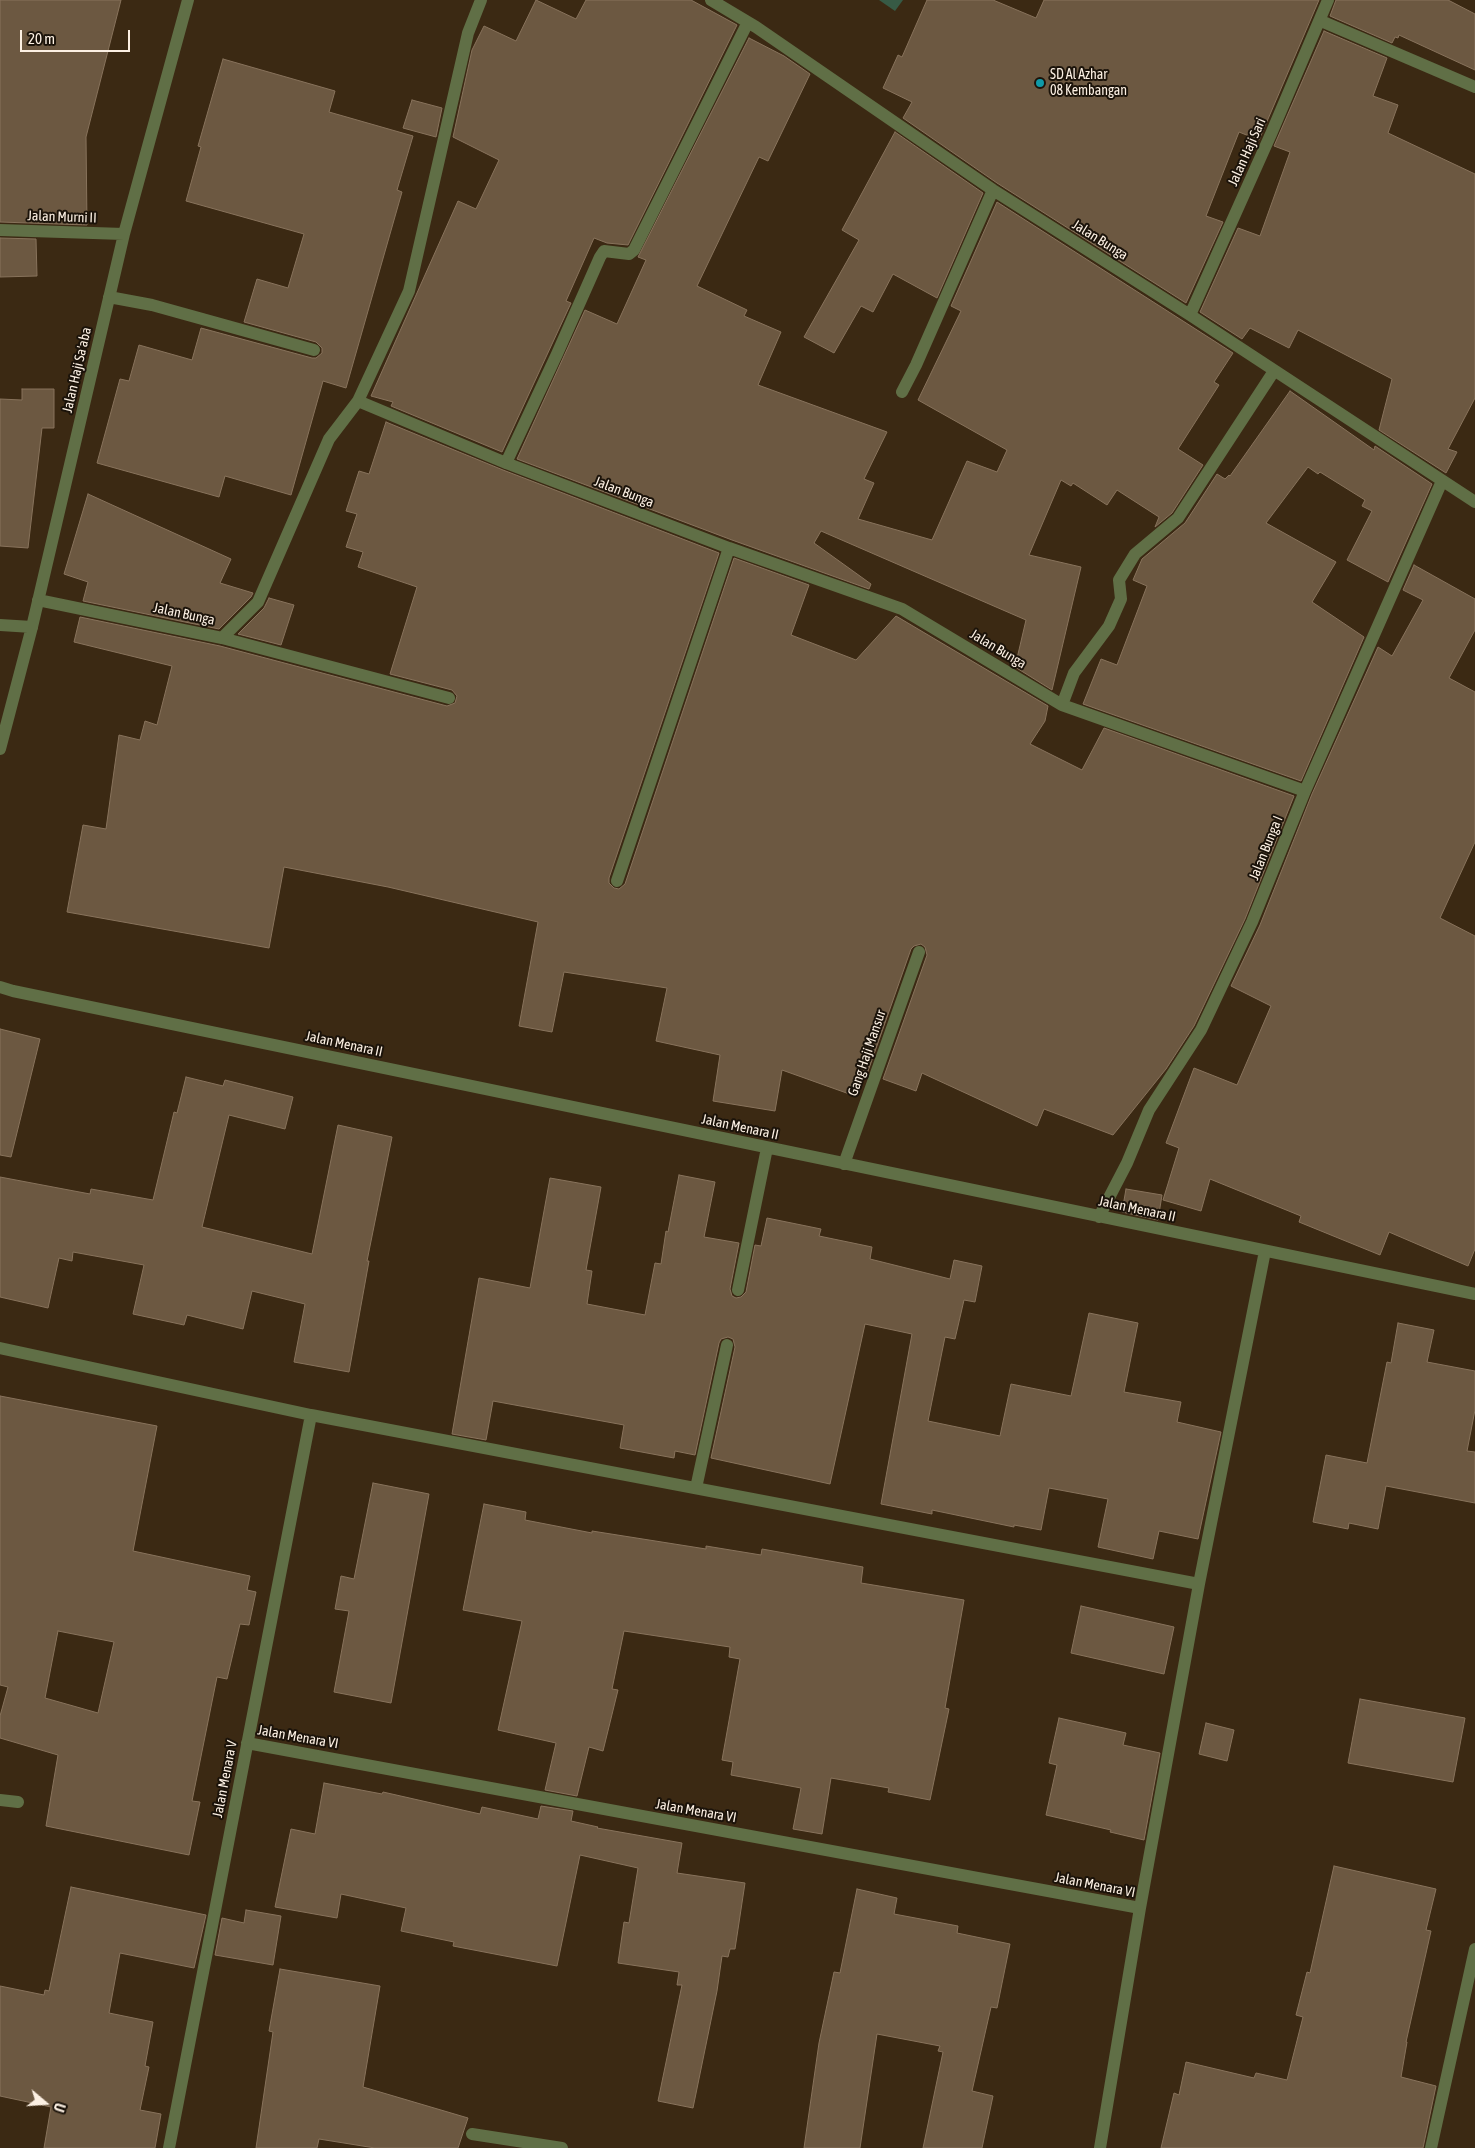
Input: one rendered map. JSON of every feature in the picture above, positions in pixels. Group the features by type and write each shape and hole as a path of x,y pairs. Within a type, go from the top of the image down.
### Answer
{"street":[{"name":"Jalan Haji Sa'aba","path":"0,749 32,627 124,234 188,0"},
{"path":"358,400 408,291 468,33 481,0"},
{"name":"Jalan Bunga","path":"712,0 748,22 993,190 1190,315 1475,502"},
{"name":"Jalan Haji Sari","path":"1190,315 1321,21 1328,0"},
{"path":"1321,21 1475,87"},
{"path":"506,463 600,257 604,251 629,254 634,250 748,22"},
{"path":"902,392 916,366 993,190"},
{"name":"Jalan Murni II","path":"0,230 124,234"},
{"path":"109,298 152,305 314,350"},
{"path":"1062,705 1074,673 1109,626 1121,599 1118,580 1135,554 1178,518 1274,371"},
{"name":"Jalan Bunga","path":"38,600 222,638 258,602 329,439 358,400 506,463 729,548 902,609 1062,705 1305,791"},
{"name":"Jalan Bunga I","path":"1099,1217 1127,1163 1149,1110 1202,1030 1252,922 1305,791 1442,481"},
{"path":"617,880 729,548"},
{"path":"0,625 32,627"},
{"path":"222,638 449,698"},
{"name":"Gang Haji Mansur","path":"844,1164 919,952"},
{"name":"Jalan Menara II","path":"0,986 23,993 1475,1294"},
{"path":"738,1290 767,1148"},
{"path":"1100,2148 1140,1908 1199,1584 1265,1251"},
{"path":"696,1488 727,1345"},
{"path":"0,1348 311,1415 1199,1584"},
{"name":"Jalan Menara V","path":"169,2148 311,1415"},
{"name":"Jalan Menara VI","path":"247,1743 1140,1908"},
{"path":"0,1800 18,1802"},
{"path":"1431,2148 1475,1949"},
{"path":"472,2134 562,2148"}],"green space":[{"path":"879,0 903,0 895,11"}],"building":[{"path":"0,0 121,0 86,137 87,225 0,222"},
{"path":"536,0 576,19 586,0 691,0 737,25 628,245 607,243 594,238 566,301 571,303 502,452 391,406 393,402 371,396 458,201 476,209 499,160 453,137 472,50 484,26 516,41"},
{"path":"927,0 993,0 1036,18 1044,0 1319,0 1259,140 1239,132 1206,216 1223,222 1186,303 997,183 903,118 912,102 883,88 898,55 902,57"},
{"path":"1336,0 1448,0 1475,14 1475,70 1399,35 1398,38 1395,37 1392,43 1330,16"},
{"path":"1324,31 1387,58 1373,96 1398,105 1388,133 1475,174 1475,398 1448,449 1457,452 1446,473 1379,430 1392,379 1298,330 1289,348 1250,328 1242,339 1200,312 1238,228 1260,236 1290,152 1274,146"},
{"path":"749,38 784,56 810,74 768,161 759,157 697,286 747,310 744,316 781,332 758,385 887,432 864,479 874,483 858,519 932,540 967,461 997,472 1007,450 918,400 961,311 951,306 997,202 1233,353 1214,382 1219,385 1178,449 1203,465 1172,513 1155,527 1159,517 1117,490 1107,505 1073,483 1071,486 1061,480 1029,555 1081,567 1052,690 1015,667 1026,620 821,531 814,543 871,584 869,589 517,459 585,310 617,324 646,260 638,257"},
{"path":"223,59 335,91 329,112 413,136 397,190 402,192 346,388 323,381 291,495 225,476 219,497 97,463 120,379 129,381 139,345 192,360 201,328 312,358 316,358 322,353 322,348 316,342 244,322 257,279 288,288 304,234 186,201 201,147 198,146"},
{"path":"412,100 442,108 436,137 403,128"},
{"path":"895,132 983,193 937,298 893,274 873,312 861,306 834,353 804,337 859,240 842,230"},
{"path":"0,238 36,239 37,276 0,277"},
{"path":"22,389 54,389 54,428 42,428 28,548 0,546 0,399 22,400"},
{"path":"1290,391 1374,450 1375,446 1432,484 1388,582 1347,560 1372,511 1362,506 1365,500 1320,472 1318,474 1308,467 1266,523 1336,562 1312,602 1364,637 1301,781 1083,704 1101,659 1117,665 1147,586 1133,580 1142,559 1185,523 1217,474 1225,479 1230,476"},
{"path":"386,422 503,470 719,553 609,878 609,883 614,888 619,889 625,884 734,558 809,585 791,635 856,660 896,616 1048,706 1045,721 1030,744 1082,770 1104,728 1294,796 1245,919 1194,1026 1166,1069 1113,1135 1044,1109 1037,1126 922,1073 916,1091 883,1079 927,955 925,947 921,944 911,949 867,1074 863,1073 855,1096 782,1070 775,1111 713,1101 720,1055 656,1041 667,988 564,972 552,1032 519,1026 538,922 388,887 284,867 269,948 67,912 83,825 106,829 119,735 140,740 145,721 157,725 172,666 74,642 80,617 220,646 447,706 455,703 457,696 452,690 390,674 417,587 358,567 363,552 346,547 357,514 346,511 359,471 369,474"},
{"path":"88,494 231,559 220,583 253,593 251,597 219,629 83,601 88,582 64,574"},
{"path":"1414,565 1475,599 1475,630 1449,678 1475,692 1475,842 1440,918 1475,936 1475,1249 1468,1266 1389,1232 1380,1255 1299,1222 1301,1216 1210,1179 1201,1211 1163,1200 1179,1148 1166,1143 1194,1068 1237,1085 1271,1006 1231,986 1260,925 1312,794 1378,647 1392,656 1423,600 1403,590"},
{"path":"269,598 294,605 281,645 238,634 264,608"},
{"path":"0,1029 40,1039 11,1157 0,1155"},
{"path":"186,1077 223,1086 225,1080 293,1097 285,1129 229,1115 202,1227 312,1254 338,1125 392,1137 367,1261 369,1261 349,1372 294,1362 305,1304 252,1291 243,1329 187,1315 184,1325 133,1314 144,1265 73,1252 72,1261 59,1258 48,1308 0,1297 0,1177 90,1194 91,1189 153,1200 174,1112 177,1113"},
{"path":"679,1175 715,1182 704,1237 739,1243 730,1289 732,1296 736,1298 741,1297 746,1292 755,1245 761,1246 767,1218 821,1229 819,1236 872,1247 870,1259 950,1279 954,1260 982,1266 975,1302 964,1300 955,1339 945,1337 928,1421 1000,1436 1011,1384 1071,1396 1089,1313 1138,1323 1124,1392 1181,1402 1177,1422 1221,1432 1198,1539 1159,1531 1153,1559 1098,1547 1108,1499 1049,1488 1041,1530 1014,1525 1014,1527 932,1510 932,1514 881,1504 912,1334 865,1324 830,1484 711,1458 735,1347 733,1339 728,1337 721,1339 719,1343 695,1455 675,1451 674,1458 620,1448 624,1425 493,1401 486,1440 452,1434 479,1278 530,1288 550,1178 601,1187 586,1270 592,1271 587,1304 645,1315 655,1263 661,1264 666,1231 668,1232"},
{"path":"1126,1189 1162,1195 1158,1220 1122,1212"},
{"path":"1398,1323 1434,1330 1427,1362 1475,1371 1475,1410 1467,1451 1475,1452 1475,1503 1386,1486 1378,1529 1349,1523 1348,1529 1313,1522 1326,1455 1367,1463 1387,1362 1391,1363"},
{"path":"0,1396 157,1426 133,1551 250,1576 247,1590 256,1592 249,1625 240,1624 227,1679 217,1677 192,1801 200,1802 189,1855 46,1826 58,1755 0,1738 0,1716 8,1687 0,1685","holes":["58,1631 114,1642 98,1713 45,1698"]},
{"path":"373,1483 429,1494 391,1703 334,1692 349,1611 335,1609 341,1576 354,1579"},
{"path":"484,1504 526,1512 525,1520 592,1533 592,1531 706,1549 706,1546 761,1555 762,1549 863,1567 861,1583 964,1600 945,1708 949,1709 930,1800 888,1792 889,1788 831,1778 822,1834 793,1829 801,1788 731,1775 733,1762 722,1760 740,1659 729,1657 730,1647 624,1631 612,1689 618,1690 603,1751 589,1747 577,1796 545,1790 556,1743 498,1730 522,1621 463,1610"},
{"path":"1081,1606 1174,1627 1164,1674 1071,1653"},
{"path":"1360,1699 1465,1718 1453,1782 1348,1763"},
{"path":"1059,1718 1126,1733 1123,1745 1160,1753 1144,1840 1110,1832 1111,1830 1046,1815 1057,1765 1049,1763"},
{"path":"1206,1723 1234,1730 1227,1761 1199,1754"},
{"path":"324,1783 382,1794 383,1792 480,1814 482,1807 538,1819 541,1806 573,1811 571,1821 597,1828 682,1843 677,1873 745,1883 735,1949 730,1949 728,1957 722,1956 717,1991 693,2108 658,2101 682,1985 677,1985 679,1972 618,1963 624,1922 629,1923 638,1868 580,1855 557,1966 453,1946 454,1942 401,1931 406,1908 341,1894 337,1918 275,1907 291,1829 315,1834"},
{"path":"1334,1866 1436,1889 1426,1930 1431,1931 1406,2042 1401,2077 1436,2086 1423,2148 1161,2148 1174,2093 1179,2095 1186,2062 1254,2078 1256,2073 1287,2080 1303,2017 1296,2015 1307,1972 1310,1973"},
{"path":"71,1887 206,1915 194,1968 120,1953 109,2013 153,2022 145,2066 149,2067 140,2110 161,2114 155,2148 44,2148 51,2107 0,2096 0,1986 44,1995 45,1990 49,1991"},
{"path":"857,1889 897,1898 894,1914 958,1926 957,1933 1010,1944 997,2008 991,2007 972,2091 993,2096 982,2148 923,2148 943,2052 938,2051 940,2046 877,2034 860,2148 804,2148 819,2043 834,1972 840,1973"},
{"path":"246,1910 281,1916 273,1965 215,1955 222,1918 244,1923"},
{"path":"280,1969 380,1986 363,2087 468,2118 458,2148 375,2148 319,2139 317,2148 256,2148 273,2032 269,2031"}],"place":[{"name":"SD Al Azhar 08 Kembangan","path":"1040,83"}]}
